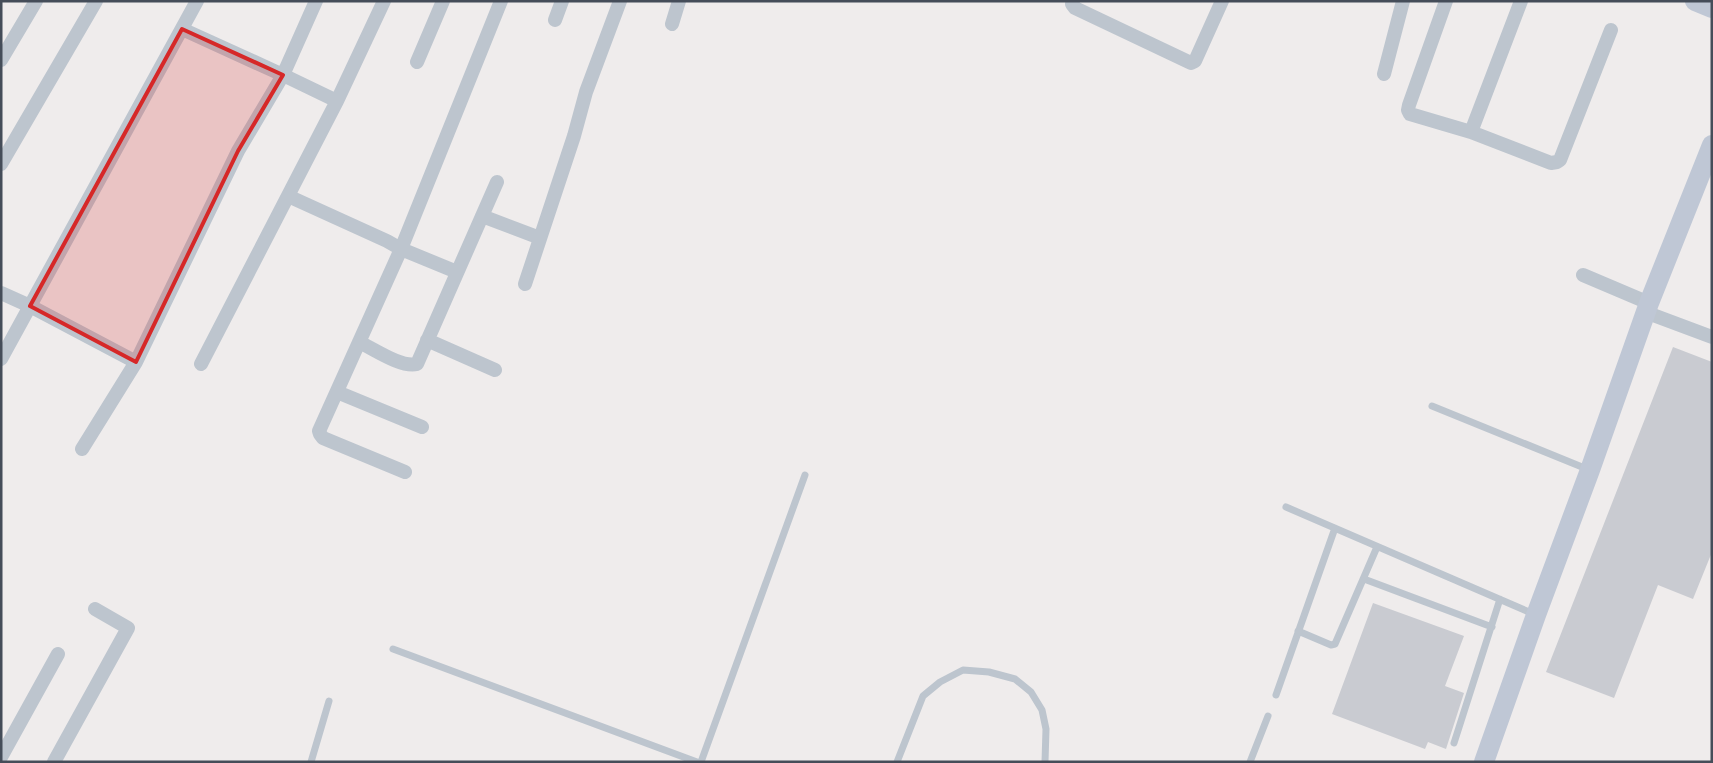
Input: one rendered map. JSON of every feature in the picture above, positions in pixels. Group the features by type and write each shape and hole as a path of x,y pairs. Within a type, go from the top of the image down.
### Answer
{"street":[{"path":"1,60 36,1"},
{"path":"1,164 96,1"},
{"path":"1,359 197,1"},
{"path":"82,449 136,362 238,151 283,74 316,1"},
{"path":"201,364 337,101 384,1"},
{"path":"417,62 443,1"},
{"path":"405,472 323,438 319,430 401,249 501,1"},
{"path":"556,20 562,1"},
{"path":"525,284 574,136 586,92 620,1"},
{"path":"672,24 679,1"},
{"path":"1073,1 1072,4 1075,8 1191,63 1195,61 1222,1"},
{"path":"1384,74 1403,1"},
{"path":"1446,1 1408,110 1410,114 1471,132 1551,163 1560,160 1611,30"},
{"path":"1471,132 1521,1"},
{"path":"1695,1 1712,8"},
{"path":"182,29 283,74 337,101"},
{"path":"1484,762 1647,308 1712,145"},
{"path":"359,342 402,363 417,364 497,182"},
{"path":"288,196 401,249 457,272"},
{"path":"482,216 540,238"},
{"path":"1583,276 1647,308 1712,337"},
{"path":"1,294 30,306 136,362"},
{"path":"427,340 495,370"},
{"path":"337,392 422,427"},
{"path":"54,762 128,628 95,609"},
{"path":"1,757 58,654"}],"lane":[{"path":"1432,406 1590,470"},
{"path":"702,762 805,475"},
{"path":"1286,507 1536,615"},
{"path":"1276,695 1335,528"},
{"path":"1298,631 1331,645 1335,644 1378,547"},
{"path":"1364,579 1492,627"},
{"path":"1454,743 1500,600"},
{"path":"393,649 697,762"},
{"path":"897,762 923,696 940,682 963,670 989,672 1015,679 1031,692 1042,710 1046,729 1046,762"},
{"path":"311,762 329,701"},
{"path":"1250,762 1268,716"}],"highlighted area":[{"path":"182,29 283,75 238,151 136,362 30,306"}],"building":[{"path":"1673,347 1712,362 1712,552 1693,599 1658,585 1614,698 1546,672"},
{"path":"1373,603 1464,636 1445,686 1464,693 1446,749 1428,742 1425,749 1332,714"}]}
